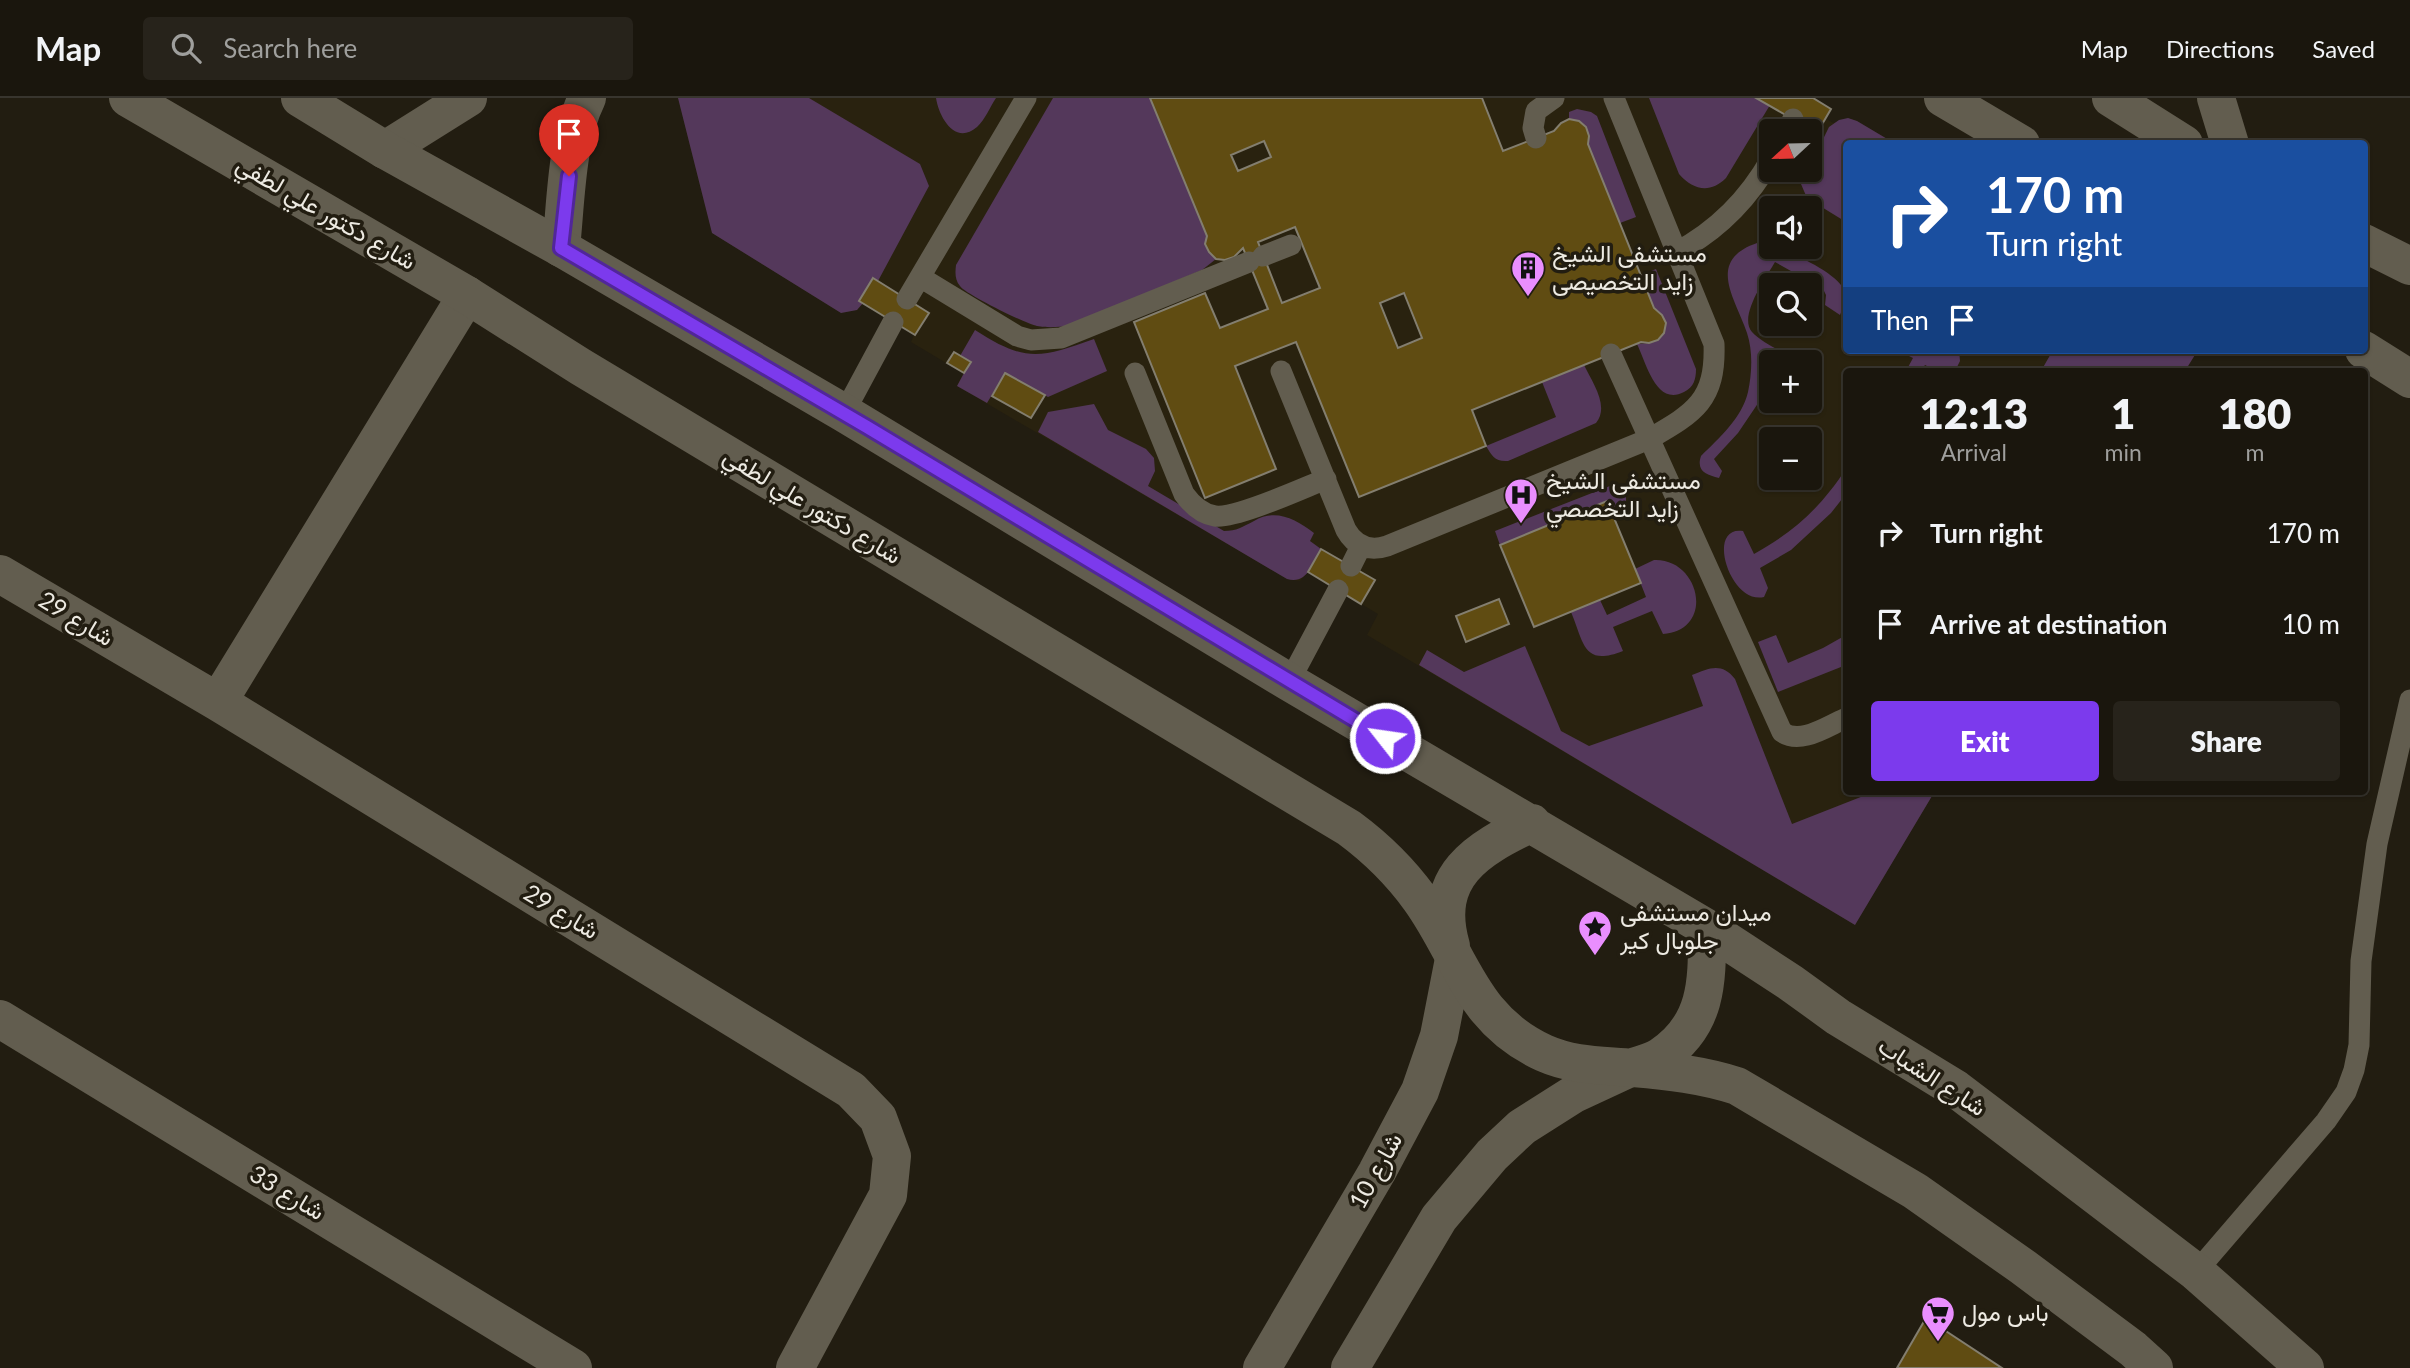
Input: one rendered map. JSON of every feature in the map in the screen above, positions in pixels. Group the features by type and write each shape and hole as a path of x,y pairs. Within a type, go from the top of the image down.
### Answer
{"street":[{"name":"شارع دكتور علي لطفي","path":"128,98 467,295 593,374 1349,828 1393,864 1421,901 1454,959"},
{"path":"300,98 385,150 561,248 844,413 1289,682 1532,823"},
{"path":"385,150 468,98"},
{"path":"561,248 572,152 580,113 587,98"},
{"path":"1943,98 2014,140"},
{"path":"2111,98 2178,140"},
{"path":"2216,98 2229,140"},
{"path":"2368,245 2410,266"},
{"path":"218,702 467,295"},
{"path":"2368,353 2410,379"},
{"name":"شارع 29","path":"0,574 218,702 851,1090 878,1118 892,1156 888,1195 795,1368"},
{"path":"1532,823 1493,841 1466,863 1449,892 1445,926 1454,959 1476,998 1507,1030 1544,1053 1587,1066 1707,1076 1737,1086 1915,1191 2023,1267 2133,1349 2154,1368"},
{"name":"شارع الشباب","path":"1532,823 1707,928 1838,1017 1956,1089 2196,1272 2305,1368"},
{"path":"1350,1368 1439,1219 1492,1155 1522,1128 1574,1094 1660,1057 1684,1037 1700,1010 1706,979 1707,928"},
{"name":"شارع 10","path":"1262,1368 1377,1172 1420,1091 1439,1035 1454,959"},
{"name":"شارع 33","path":"0,1019 573,1368"}],"lane":[{"path":"907,299 1026,98"},
{"path":"1536,138 1533,128 1536,111 1554,98"},
{"path":"1281,371 1350,536 1361,546 1370,549 1387,546 1649,439 1685,418 1700,404 1710,386 1715,365 1714,344 1614,98"},
{"path":"1677,252 1698,241 1733,212 1750,194 1759,179"},
{"path":"920,277 1017,336 1046,341 1061,338 1291,245"},
{"path":"844,413 893,322"},
{"path":"1611,354 1782,732 1787,736 1802,737 1843,719"},
{"path":"1135,373 1184,494 1190,503 1205,513 1215,516 1234,514 1326,479"},
{"path":"1351,566 1361,546"},
{"path":"1289,682 1338,590"},
{"path":"2196,1272 2326,1121 2346,1092 2359,1045 2361,961 2377,844 2410,700"}],"shaded area":[{"name":"مستشفى الشيخ زايد التخصصي","path":"678,98 1813,98 1831,109 1825,118 1833,123 1848,118 1889,140 1843,140 1843,354 2196,354 2187,368 1843,368 1843,795 1933,795 1855,925 1367,635 1378,614 1308,572 1300,581 1287,579 957,386 963,373 911,342 914,335 863,304 857,310 841,313 712,233"},
{"path":"678,98 809,98 920,164 929,186 878,281 859,301 863,303 857,310 841,313 712,233"},
{"path":"936,98 996,98 980,124 969,132 962,133 949,127 944,121"},
{"path":"1053,98 1150,98 1207,236 1208,248 1216,259 1202,270 1069,326 1037,326 964,290 956,279 956,265"},
{"path":"1649,98 1756,98 1770,105 1759,119 1726,178 1720,183 1708,188 1696,187 1679,174"},
{"path":"1577,109 1597,116 1636,217 1620,223 1569,119 1569,112"},
{"path":"1848,118 1889,140 1843,140 1843,220 1822,207 1822,196 1806,196 1801,184 1822,182 1822,141 1829,127"},
{"path":"1757,243 1759,259 1804,259 1839,282 1843,289 1843,308 1840,315 1825,305 1822,273 1795,273 1775,262 1769,273 1759,273 1759,290 1748,317 1749,325 1760,339 1779,350 1759,350 1759,402 1738,433 1714,459 1722,471 1719,478 1703,472 1700,465 1701,456 1741,410 1748,392 1751,370 1749,340 1728,282 1728,270 1732,260 1741,251"},
{"path":"1656,269 1696,369 1690,388 1674,395 1659,388 1653,380 1637,344 1658,340 1666,323 1654,308 1641,275"},
{"path":"975,330 1008,348 1033,354 1060,350 1094,339 1107,371 1048,397 1005,373 987,403 957,386 970,362 960,356"},
{"path":"1905,354 1959,354 1960,361 1956,368 1931,368 1925,365 1923,368 1908,368 1913,358"},
{"path":"2051,354 2196,354 2187,368 2043,368"},
{"path":"1584,365 1600,402 1600,416 1596,423 1508,461 1494,458 1486,446 1556,417 1542,382"},
{"path":"1094,404 1108,430 1146,449 1154,458 1155,471 1148,486 1224,531 1239,528 1262,517 1277,515 1300,523 1314,533 1310,541 1321,549 1308,572 1300,579 1287,579 1038,432 1048,412"},
{"path":"1843,473 1843,498 1831,513 1791,550 1760,568 1768,588 1764,597 1752,596 1741,589 1732,578 1724,551 1725,540 1732,532 1743,531 1754,554 1806,518"},
{"path":"1615,484 1622,487 1626,494 1626,505 1613,513 1606,501 1500,545 1495,531"},
{"path":"1654,560 1670,562 1682,570 1691,581 1696,595 1696,608 1690,620 1680,630 1663,634 1652,611 1613,627 1623,651 1600,656 1592,654 1583,642 1571,612 1600,600 1607,615 1646,597 1635,569"},
{"path":"1776,635 1788,663 1843,637 1843,666 1778,692 1758,642"},
{"path":"1525,646 1561,731 1589,746 1703,706 1692,675 1720,668 1735,679 1792,824 1866,795 1933,795 1855,925 1419,665 1427,650 1464,672"}],"building":[{"name":"مستشفى الشيخ زايد التخصيصى","path":"1150,98 1482,98 1503,151 1554,131 1569,119 1579,121 1586,127 1588,144 1654,308 1666,323 1664,333 1658,340 1641,342 1472,410 1486,446 1359,497 1296,342 1235,366 1276,469 1205,498 1134,322 1205,293 1220,328 1268,309 1243,248 1234,257 1216,259 1205,244 1207,236","holes":["1264,141 1271,157 1238,171 1231,155","1295,227 1320,288 1282,303 1258,242","1404,293 1422,338 1398,348 1380,303"]},
{"path":"1756,98 1813,98 1831,109 1822,124 1822,119 1793,119"},
{"path":"873,278 929,313 915,335 859,301"},
{"path":"954,352 971,362 964,373 947,363"},
{"path":"1005,373 1045,395 1031,418 992,396"},
{"path":"1607,501 1641,583 1534,627 1500,545"},
{"path":"1321,549 1375,580 1361,604 1308,572"},
{"path":"1499,599 1509,624 1466,642 1456,616"},
{"name":"باس مول","path":"1926,1318 2002,1368 1897,1368"}],"place":[{"name":"مستشفى الشيخ زايد التخصيصى","path":"1528,298"},
{"name":"مستشفى الشيخ زايد التخصصي","path":"1521,525"},
{"name":"ميدان مستشفى جلوبال كير","path":"1595,957"},
{"name":"باس مول","path":"1938,1343"}],"route":[{"path":"569,176 561,248 867,427 1385,738"}]}
